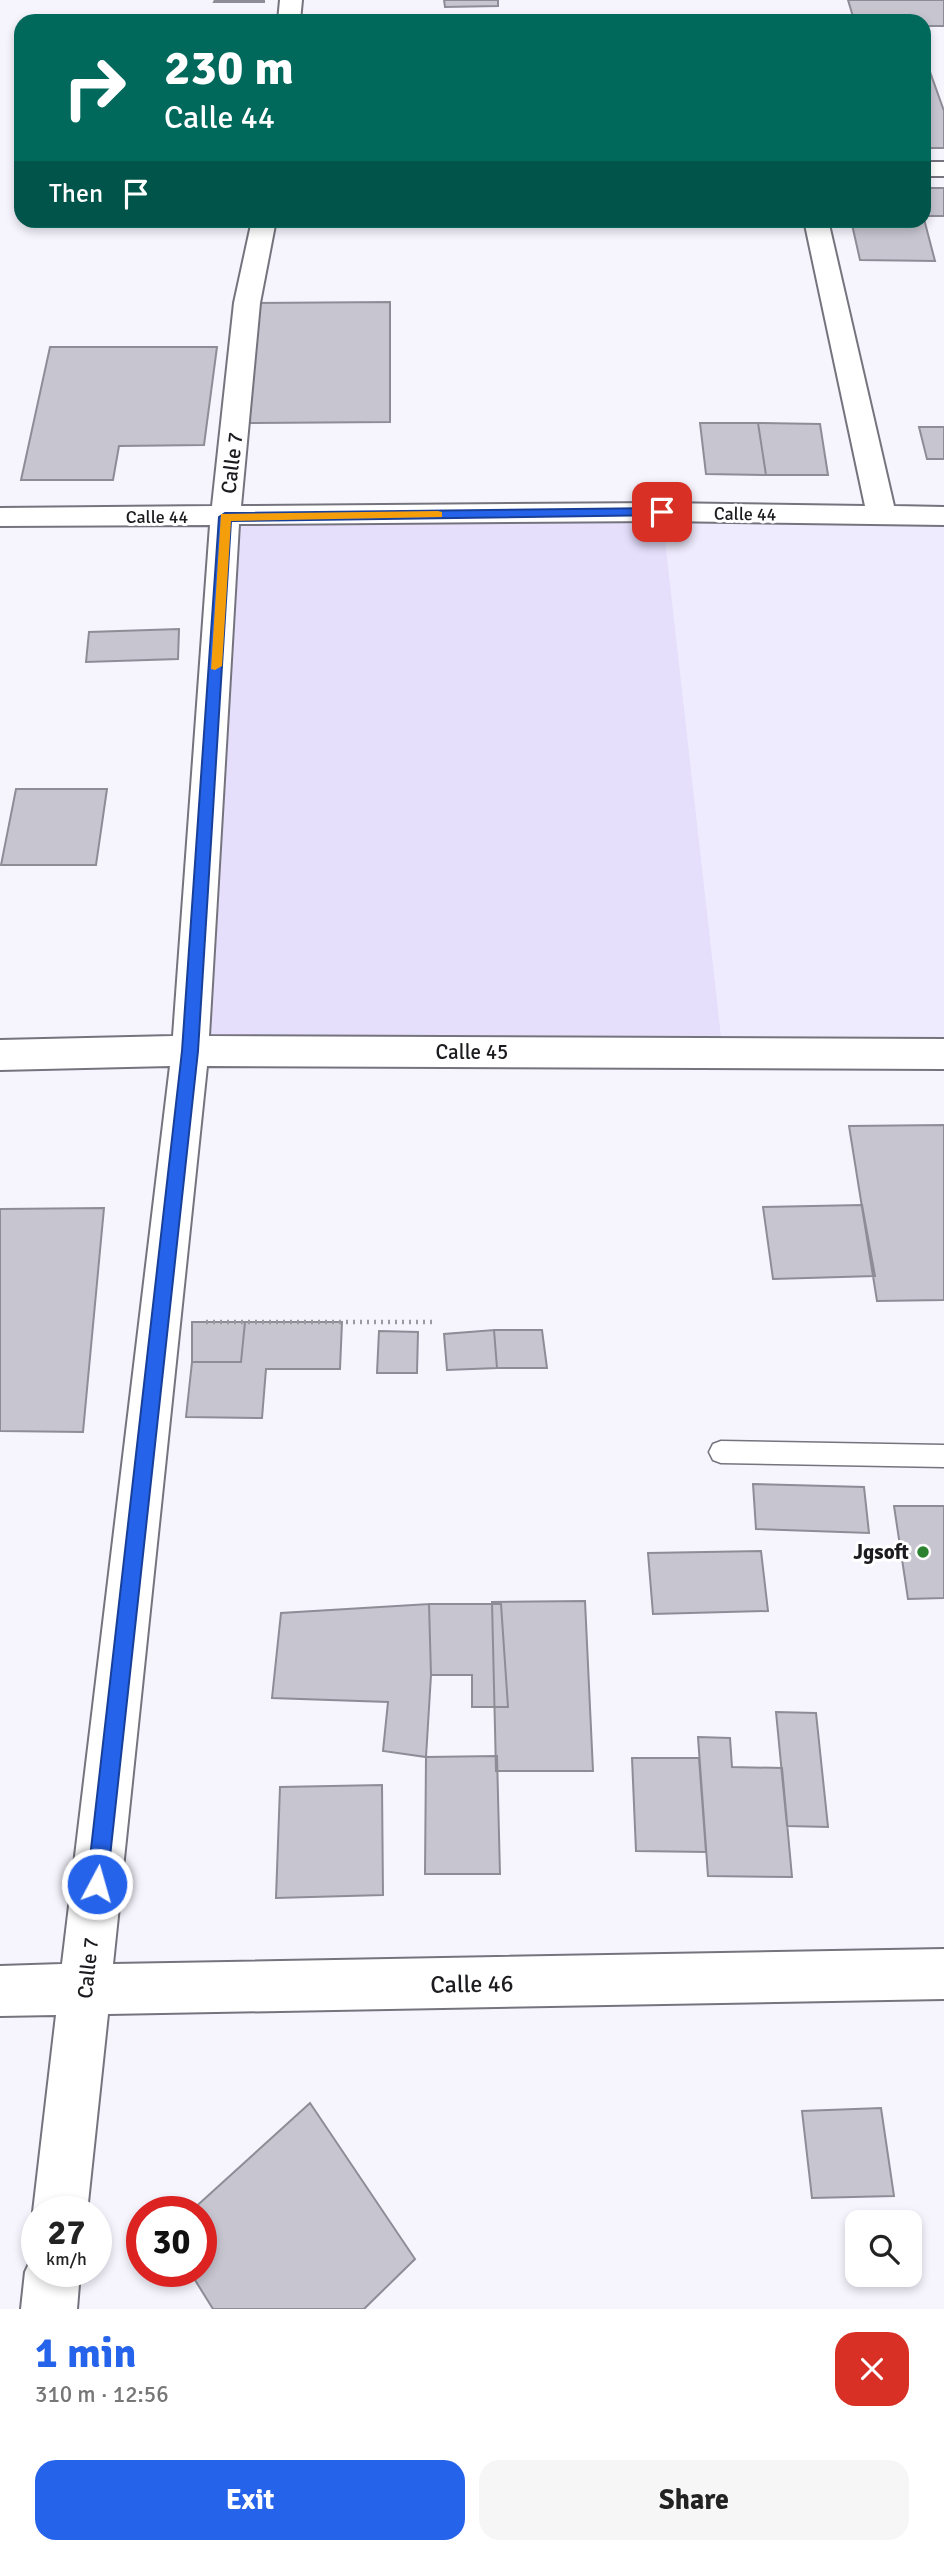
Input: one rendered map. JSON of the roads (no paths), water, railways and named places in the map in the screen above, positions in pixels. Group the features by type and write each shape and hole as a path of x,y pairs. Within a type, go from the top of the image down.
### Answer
{"street":[{"name":"Calle 7","path":"62,2196 190,1051 225,517 247,303 262,228"},
{"path":"818,228 882,516"},
{"name":"Calle 44","path":"0,517 662,512 944,516"},
{"name":"Calle 45","path":"0,1055 190,1051 944,1054"},
{"name":"Calle 46","path":"0,1991 944,1974"},
{"path":"49,2309 51,2287"}],"lane":[{"path":"721,1452 944,1456"}],"place":[{"name":"Jgsoft","path":"923,1552"}]}
